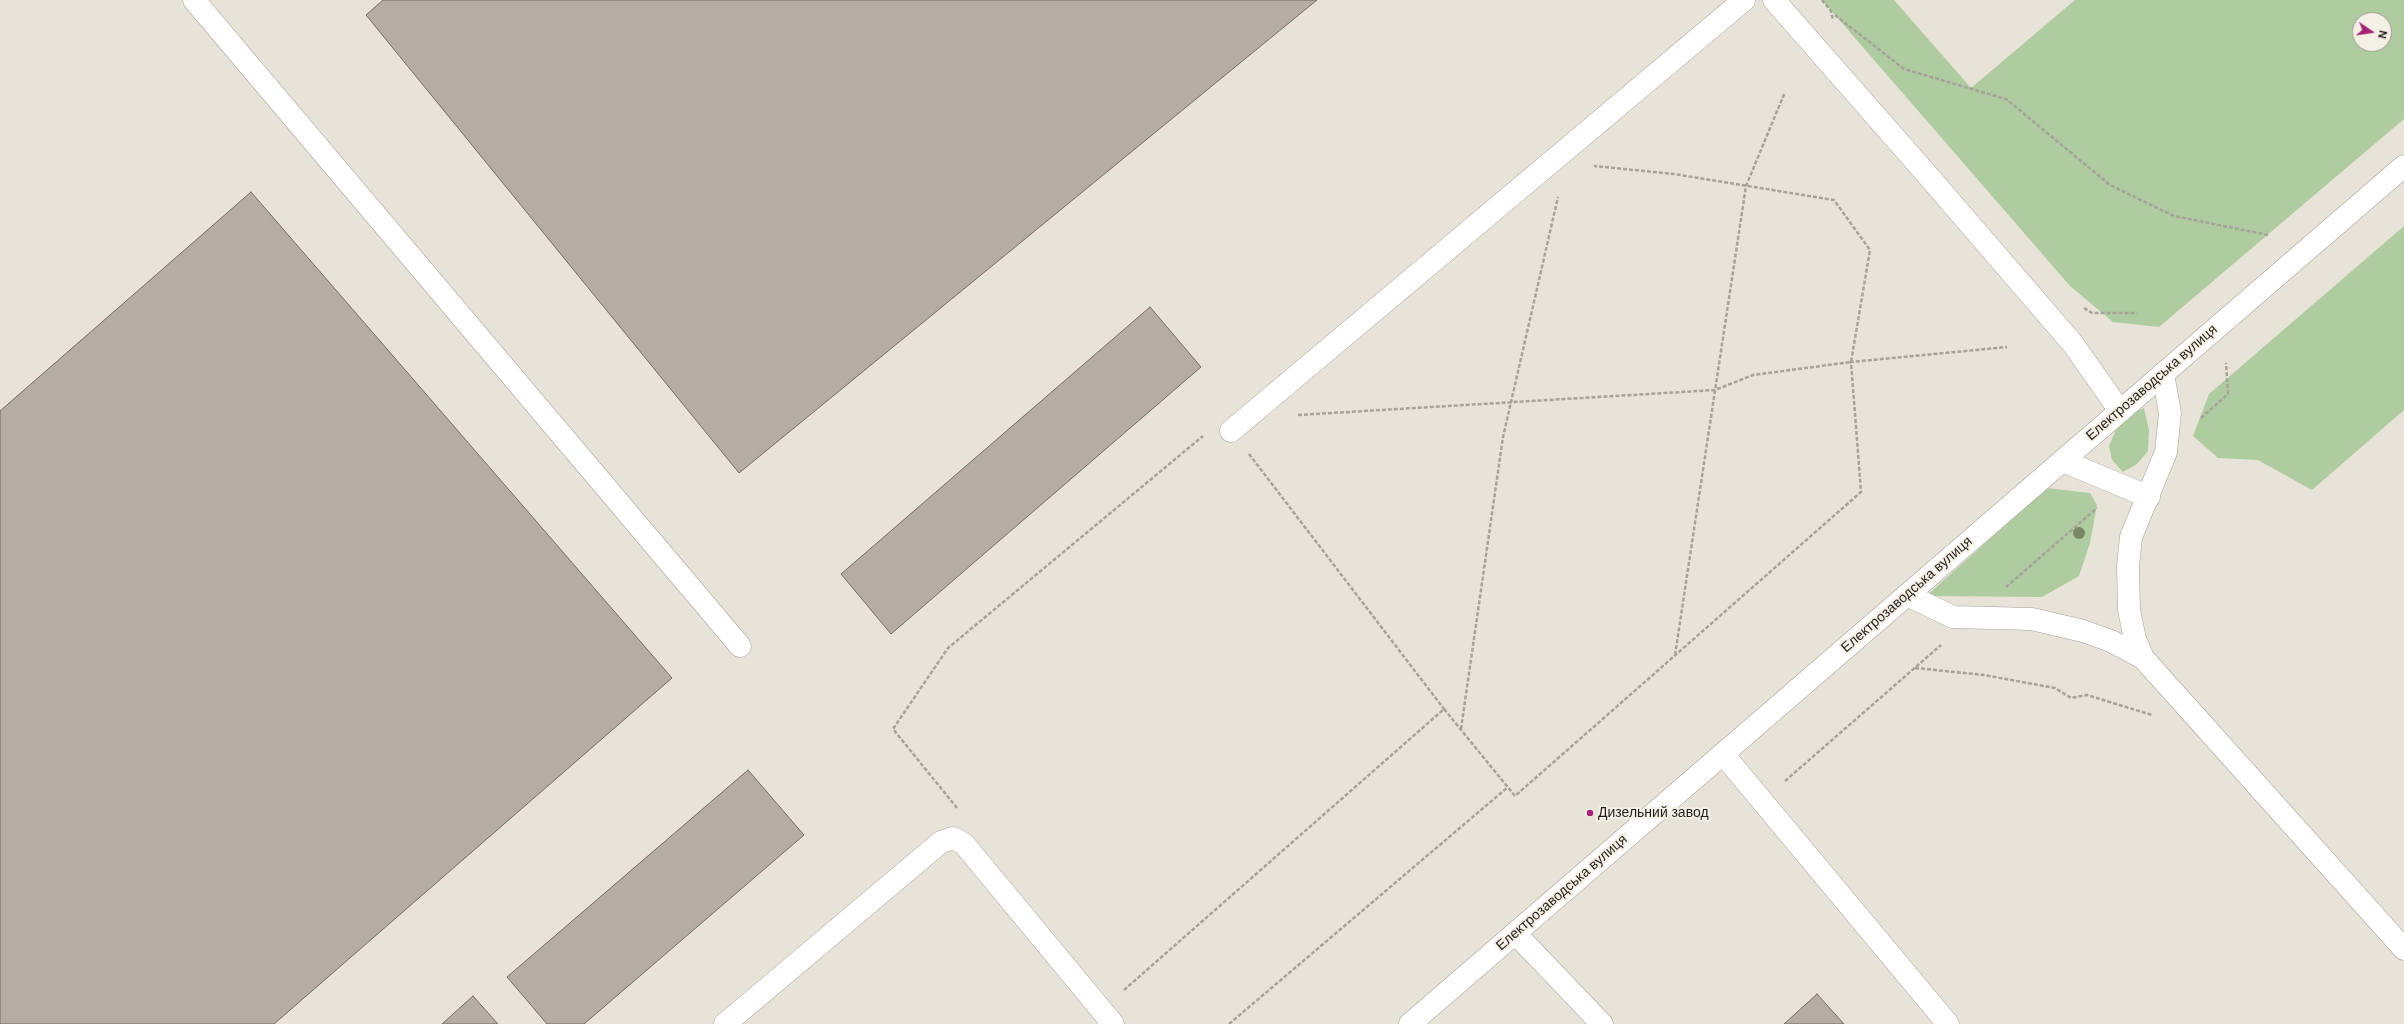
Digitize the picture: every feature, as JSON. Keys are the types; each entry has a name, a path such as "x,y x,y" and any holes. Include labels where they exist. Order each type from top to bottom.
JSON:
{"street":[{"path":"194,0 740,646"},
{"path":"1232,431 1744,0"},
{"path":"1774,0 1930,178 2072,344 2120,411"},
{"name":"Електрозаводська вулиця","path":"1410,1024 2404,166"},
{"path":"2163,374 2170,413 2166,452 2149,497 2131,537 2128,566 2129,610 2135,639 2143,658 2404,949"},
{"path":"2063,461 2149,497"},
{"path":"1907,595 1953,618 2032,619 2083,631 2111,641 2143,658"},
{"path":"1723,754 1948,1024"},
{"path":"725,1024 941,842 953,838 964,844 1107,1017"},
{"path":"1515,933 1602,1024"}],"path":[{"path":"1835,15 1904,69 2006,99 2110,185 2174,216 2268,235"},
{"path":"1675,655 1746,186 1785,92"},
{"path":"958,809 893,730 948,648 1222,419 1444,709 1515,796 1861,492 1851,362 1870,250 1834,200 1674,174 1551,162 1559,194 1503,437 1461,729"},
{"path":"1294,415 1715,390 1753,375 1851,362 2007,347"},
{"path":"1914,668 1984,675 2055,688 2071,698 2087,695 2157,717"},
{"path":"1107,1017 1444,709"},
{"path":"1229,1024 1508,787"}],"green space":[{"path":"1822,0 1894,0 1971,88 2075,0 2404,0 2404,119 2159,327 2113,322 2070,286"},
{"path":"2404,226 2404,410 2312,490 2258,460 2218,458 2193,436 2209,394"},
{"path":"2144,408 2149,430 2148,451 2137,464 2123,472 2112,460 2109,446 2118,425 2131,414"},
{"path":"2047,488 2090,493 2097,505 2090,543 2079,576 2042,597 1926,596"}],"building":[{"path":"383,0 1317,0 739,473 366,15"},
{"path":"251,192 672,678 274,1024 0,1024 0,411"},
{"path":"1150,307 1201,367 891,634 841,574"},
{"path":"748,770 804,835 584,1024 547,1024 507,977"},
{"path":"1817,994 1844,1024 1784,1024"},
{"path":"473,996 498,1024 442,1024"}],"place":[{"name":"Дизельний завод","path":"1590,813"}]}
